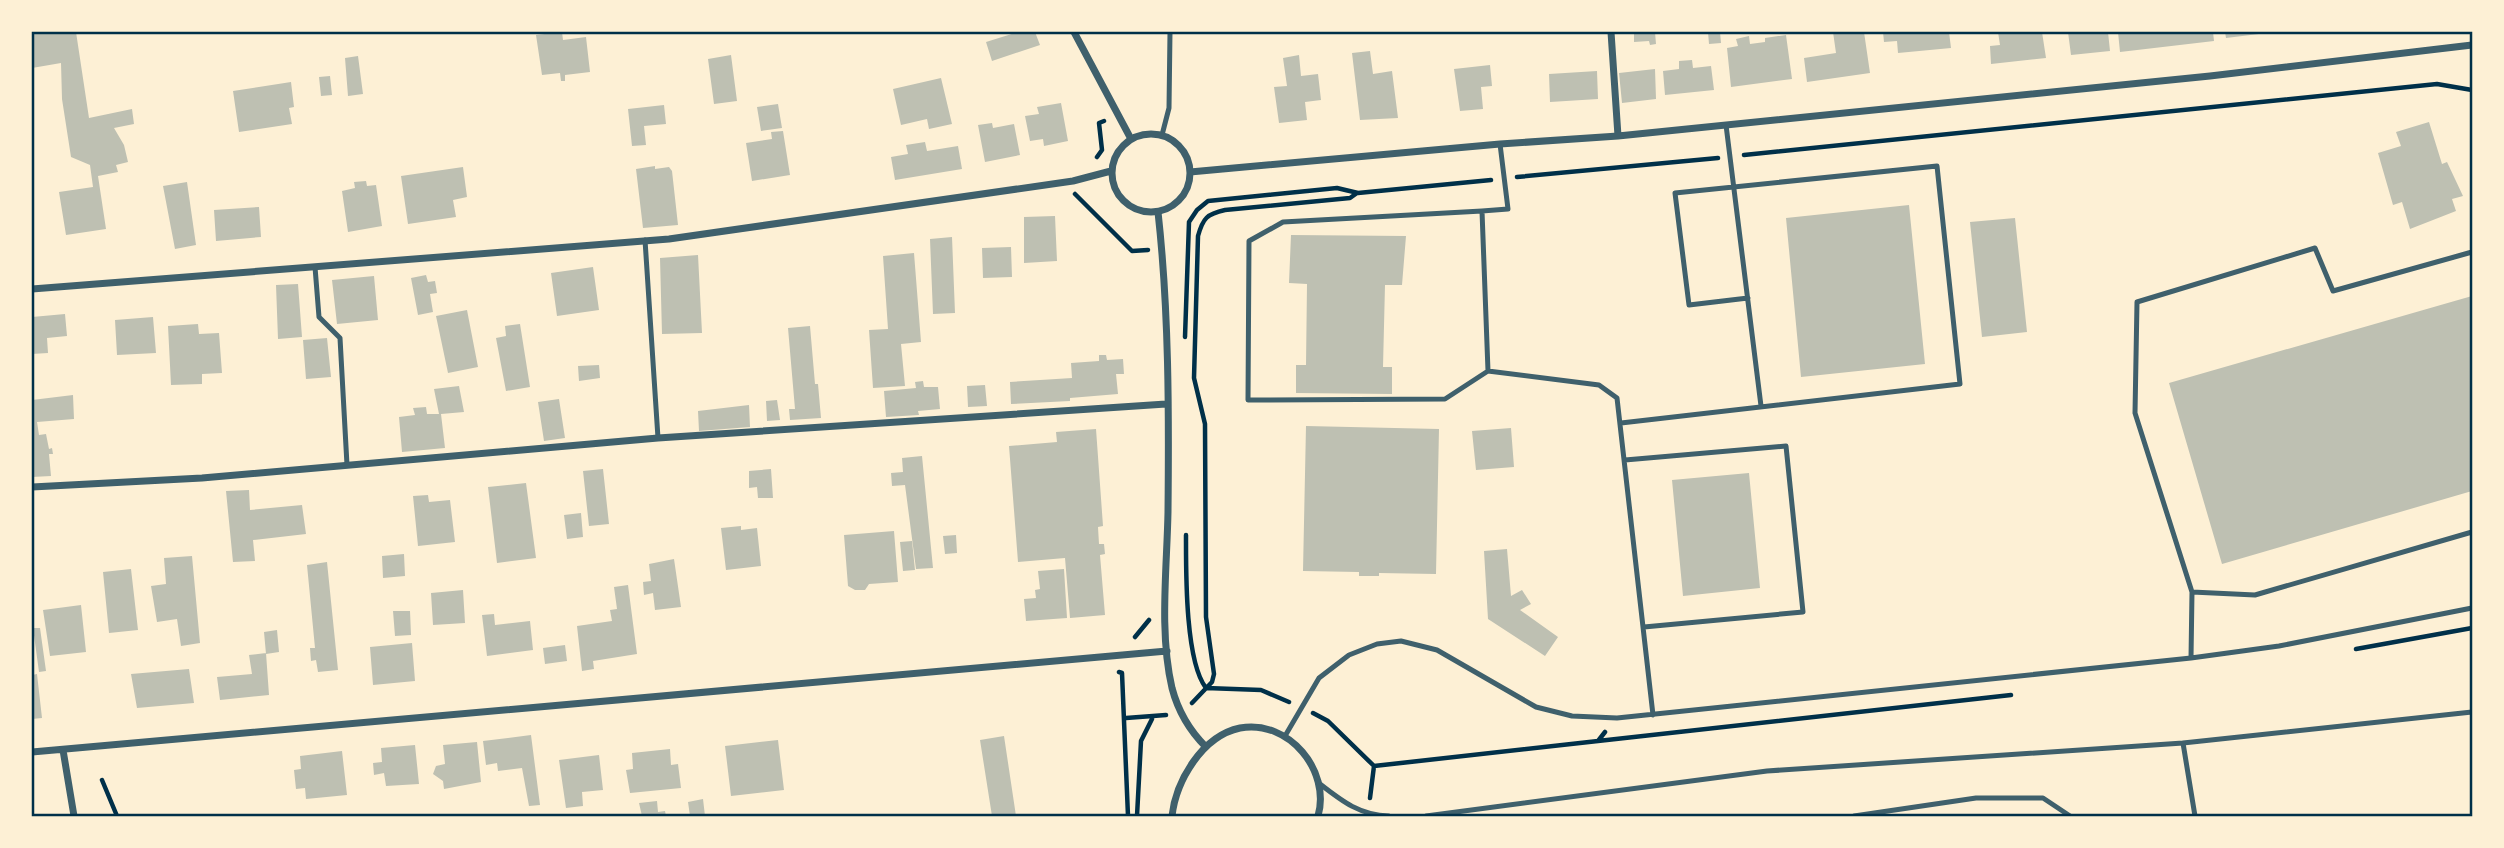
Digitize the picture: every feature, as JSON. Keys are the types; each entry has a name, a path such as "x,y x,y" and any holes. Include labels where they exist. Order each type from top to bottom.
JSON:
{"street":[{"path":"1074,32 1131,139"},
{"path":"1611,32 1618,136"},
{"path":"1190,172 1618,136 2210,76 2473,45"},
{"path":"1141,135 1162,135 1182,149 1190,172 1189,184 1178,203 1158,212 1134,209 1116,193 1111,171 1117,152 1131,139 1141,135"},
{"path":"32,289 645,240 1073,181 1111,171"},
{"path":"1158,212 1162,250 1166,404 1167,651 1172,688 1181,712 1192,733 1206,747"},
{"path":"32,487 202,478 658,438 1166,404"},
{"path":"32,752 1167,651"},
{"path":"1172,817 1174,800 1192,764 1206,747 1225,733 1242,728 1285,736 1309,758 1320,784 1318,817"},
{"path":"63,750 74,817"}],"lane":[{"path":"1162,135 1169,108 1170,32"},
{"path":"1726,125 1761,406"},
{"path":"1500,144 1508,209 1283,222 1249,242 1248,400 1446,399 1488,371 1599,385 1617,398 1653,715"},
{"path":"1621,423 1960,384 1937,166 1675,193 1689,305 1748,298"},
{"path":"1482,211 1488,371"},
{"path":"645,240 658,438"},
{"path":"2191,658 2192,592 2135,413 2137,302 2315,247 2333,291 2473,252"},
{"path":"315,267 319,317 340,338 347,465"},
{"path":"1625,460 1786,446 1803,612 1644,627"},
{"path":"2192,592 2255,596 2473,532"},
{"path":"1285,736 1319,678 1349,655 1377,644 1401,641 1437,650 1536,707 1572,716 1617,718 2191,658 2279,646 2473,608"},
{"path":"1426,817 1468,814 1767,772 2183,743 2473,712"},
{"path":"2183,743 2195,817"},
{"path":"1320,784 1367,816 1389,817"},
{"path":"1854,817 1976,798 2043,798 2070,817"}],"path":[{"path":"1185,341 1189,222 1196,209 1208,201 1337,188 1358,193 2437,84 2473,90"},
{"path":"1093,160 1102,150 1100,123 1117,113"},
{"path":"1073,181 1076,196 1132,251 1187,251"},
{"path":"1230,191 1231,198"},
{"path":"1206,688 1214,674 1206,617 1205,424 1194,378 1198,236 1202,222 1209,214 1225,210 1350,198 1358,193"},
{"path":"1186,523 1189,625 1199,679 1206,688"},
{"path":"1125,639 1135,637 1144,629 1149,611"},
{"path":"1115,672 1122,673 1126,718 1128,817"},
{"path":"1206,688 1261,690 1301,708 1328,721 1374,766"},
{"path":"1126,718 1153,718 1141,741 1137,817"},
{"path":"1374,766 1598,741 1617,718"},
{"path":"1367,816 1374,766"},
{"path":"102,780 117,817"}],"building":[{"path":"32,32 76,32 89,118 132,109 134,124 114,128 124,145 128,162 116,165 118,172 98,176 106,229 66,235 59,192 93,187 90,165 71,157 62,99 61,63 32,68"},
{"path":"562,32 563,40 586,37 590,72 565,75 565,81 561,81 560,73 542,75 536,35"},
{"path":"1018,32 1035,32 1040,45 992,61 986,42"},
{"path":"1634,32 1655,32 1656,44 1650,45 1649,41 1634,42"},
{"path":"1708,32 1720,32 1721,43 1709,44"},
{"path":"1833,32 1864,32 1870,73 1807,82 1804,58 1836,53"},
{"path":"1883,32 1949,32 1951,48 1898,53 1897,41 1884,42"},
{"path":"1998,32 2042,32 2046,58 1991,64 1990,46 2000,45"},
{"path":"2068,32 2108,32 2110,51 2071,55"},
{"path":"2118,32 2213,32 2214,41 2120,52"},
{"path":"2225,32 2266,32 2267,33 2226,38"},
{"path":"1786,35 1792,79 1731,87 1727,48 1738,46 1736,39 1749,36 1750,44 1765,42 1765,38"},
{"path":"1370,51 1373,74 1392,71 1398,118 1360,120 1352,53"},
{"path":"731,55 737,101 714,104 708,59"},
{"path":"1299,55 1301,76 1318,74 1321,100 1305,102 1307,120 1279,123 1274,87 1287,86 1283,58"},
{"path":"358,56 363,94 348,96 345,58"},
{"path":"1692,60 1693,68 1711,66 1714,90 1665,95 1663,71 1679,69 1679,61"},
{"path":"1490,65 1492,86 1481,87 1483,109 1460,111 1454,69"},
{"path":"1655,69 1656,99 1622,103 1619,73"},
{"path":"1597,71 1598,99 1550,102 1549,74"},
{"path":"330,76 332,95 321,96 319,77"},
{"path":"941,78 952,124 929,129 927,119 901,125 893,89"},
{"path":"291,82 294,107 289,108 292,124 239,132 233,91"},
{"path":"1061,103 1068,141 1044,146 1043,139 1030,141 1025,116 1039,114 1037,107"},
{"path":"778,104 782,128 761,131 757,107"},
{"path":"664,105 666,124 644,126 646,145 632,146 628,109"},
{"path":"2429,122 2442,164 2447,162 2463,196 2452,199 2456,211 2410,229 2402,202 2393,205 2378,153 2401,146 2396,132"},
{"path":"992,123 993,128 1014,124 1020,155 985,162 978,125"},
{"path":"783,131 790,175 752,181 746,143 772,139 771,132"},
{"path":"925,142 927,151 958,146 962,169 895,180 891,157 908,154 906,145"},
{"path":"655,166 655,169 669,167 672,171 678,225 643,228 636,169"},
{"path":"463,167 467,197 453,200 456,217 408,224 401,176"},
{"path":"366,181 367,186 376,185 382,226 348,232 342,191 355,188 354,182"},
{"path":"187,182 196,245 175,249 163,186"},
{"path":"1909,205 1925,364 1801,377 1786,218"},
{"path":"259,207 261,237 216,241 214,210"},
{"path":"1055,216 1057,261 1024,263 1024,217"},
{"path":"2015,218 2027,332 1982,337 1970,222"},
{"path":"1291,235 1406,236 1402,285 1385,285 1383,367 1392,367 1392,394 1296,393 1296,365 1306,365 1307,284 1289,283"},
{"path":"952,237 955,313 933,314 930,239"},
{"path":"1011,247 1012,277 983,278 982,248"},
{"path":"914,253 921,342 901,344 905,386 873,388 869,330 888,329 883,256"},
{"path":"698,255 702,333 662,334 660,258"},
{"path":"593,267 599,310 557,316 551,273"},
{"path":"426,275 428,282 435,281 437,293 430,294 433,312 418,315 411,278"},
{"path":"374,276 378,320 337,324 332,280"},
{"path":"298,284 302,337 278,339 276,285"},
{"path":"2472,296 2472,491 2222,564 2169,383"},
{"path":"467,310 478,367 448,373 436,316"},
{"path":"65,314 67,336 47,338 48,353 32,354 32,317"},
{"path":"153,317 156,353 117,355 115,320"},
{"path":"198,324 199,334 219,333 222,373 202,374 202,384 171,385 168,326"},
{"path":"520,324 530,387 506,391 496,338 506,336 505,326"},
{"path":"810,326 821,418 790,420 789,409 795,409 788,328"},
{"path":"327,338 331,377 306,379 303,340"},
{"path":"1099,355 1106,355 1107,360 1123,359 1124,374 1116,374 1118,394 1070,398 1070,401 1011,404 1010,382 1072,378 1071,363 1099,361"},
{"path":"599,365 600,378 579,381 578,366"},
{"path":"923,381 924,387 938,387 940,409 918,411 919,415 886,417 884,391 916,388 915,382"},
{"path":"985,385 987,406 968,407 967,386"},
{"path":"459,386 464,412 441,414 445,448 402,452 399,417 415,415 413,408 426,407 427,414 439,414 434,389"},
{"path":"73,395 74,419 37,422 39,435 46,434 49,449 52,448 53,454 49,454 51,476 32,477 32,400"},
{"path":"559,399 565,438 544,441 538,402"},
{"path":"777,400 780,420 767,421 766,401"},
{"path":"749,405 750,427 699,431 698,411"},
{"path":"1306,426 1439,429 1436,574 1379,573 1379,576 1359,576 1359,572 1303,571"},
{"path":"1511,428 1514,467 1476,470 1472,431"},
{"path":"1096,429 1103,526 1098,527 1099,544 1104,544 1105,554 1100,555 1105,615 1070,618 1065,558 1018,562 1009,446 1057,442 1056,432"},
{"path":"922,456 933,568 916,569 905,485 892,486 891,473 903,472 902,458"},
{"path":"603,469 609,524 589,526 583,471"},
{"path":"771,469 773,498 758,498 757,487 749,488 749,471"},
{"path":"1749,473 1760,588 1683,596 1672,480"},
{"path":"526,483 536,558 497,563 488,487"},
{"path":"249,490 250,510 302,505 306,534 253,540 255,561 233,562 226,491"},
{"path":"428,495 429,502 450,500 455,542 418,546 413,496"},
{"path":"581,513 583,537 567,539 564,515"},
{"path":"741,526 741,530 757,528 761,566 726,570 721,528"},
{"path":"894,531 898,582 869,584 865,590 855,590 848,586 844,535"},
{"path":"956,535 957,553 945,554 943,536"},
{"path":"912,541 915,570 903,571 900,542"},
{"path":"1507,549 1511,596 1522,590 1531,604 1520,610 1558,637 1545,656 1488,619 1484,551"},
{"path":"404,554 405,576 383,578 382,556"},
{"path":"192,556 200,643 181,646 177,619 157,622 151,586 166,584 164,558"},
{"path":"674,559 681,607 655,610 653,593 644,595 643,582 651,581 649,564"},
{"path":"327,562 338,670 318,672 316,660 311,661 310,648 315,648 307,565"},
{"path":"131,569 138,630 109,633 103,572"},
{"path":"1064,569 1067,618 1026,621 1024,599 1036,598 1035,590 1040,589 1038,571"},
{"path":"628,585 637,654 593,661 594,669 582,671 577,626 612,621 610,610 617,609 614,587"},
{"path":"463,590 465,623 433,625 431,593"},
{"path":"81,605 86,652 50,656 43,610"},
{"path":"393,611 410,611 411,635 395,636"},
{"path":"494,614 495,625 530,621 533,650 487,656 482,615"},
{"path":"33,628 40,628 46,671 39,672"},
{"path":"277,630 279,652 266,654 264,632"},
{"path":"412,643 415,681 373,685 370,647"},
{"path":"565,645 567,661 545,664 543,648"},
{"path":"266,653 269,695 220,700 217,677 252,674 249,655"},
{"path":"189,669 194,703 137,708 131,674"},
{"path":"37,674 42,718 32,719 32,675"},
{"path":"531,735 540,805 529,806 522,768 498,771 497,763 486,765 483,741"},
{"path":"1004,736 1016,816 992,816 980,740"},
{"path":"778,740 784,790 731,796 725,746"},
{"path":"477,742 481,782 444,789 443,781 433,774 436,766 445,764 443,745"},
{"path":"415,745 419,784 386,786 384,773 374,775 373,763 382,762 381,748"},
{"path":"670,749 671,765 678,764 681,788 630,793 626,770 633,769 632,753"},
{"path":"342,751 347,795 306,799 305,788 296,789 294,770 301,769 300,756"},
{"path":"599,755 603,790 582,792 583,806 566,808 559,760"},
{"path":"703,799 705,816 690,816 688,802"},
{"path":"657,801 658,812 665,811 666,816 642,816 639,803"}]}
